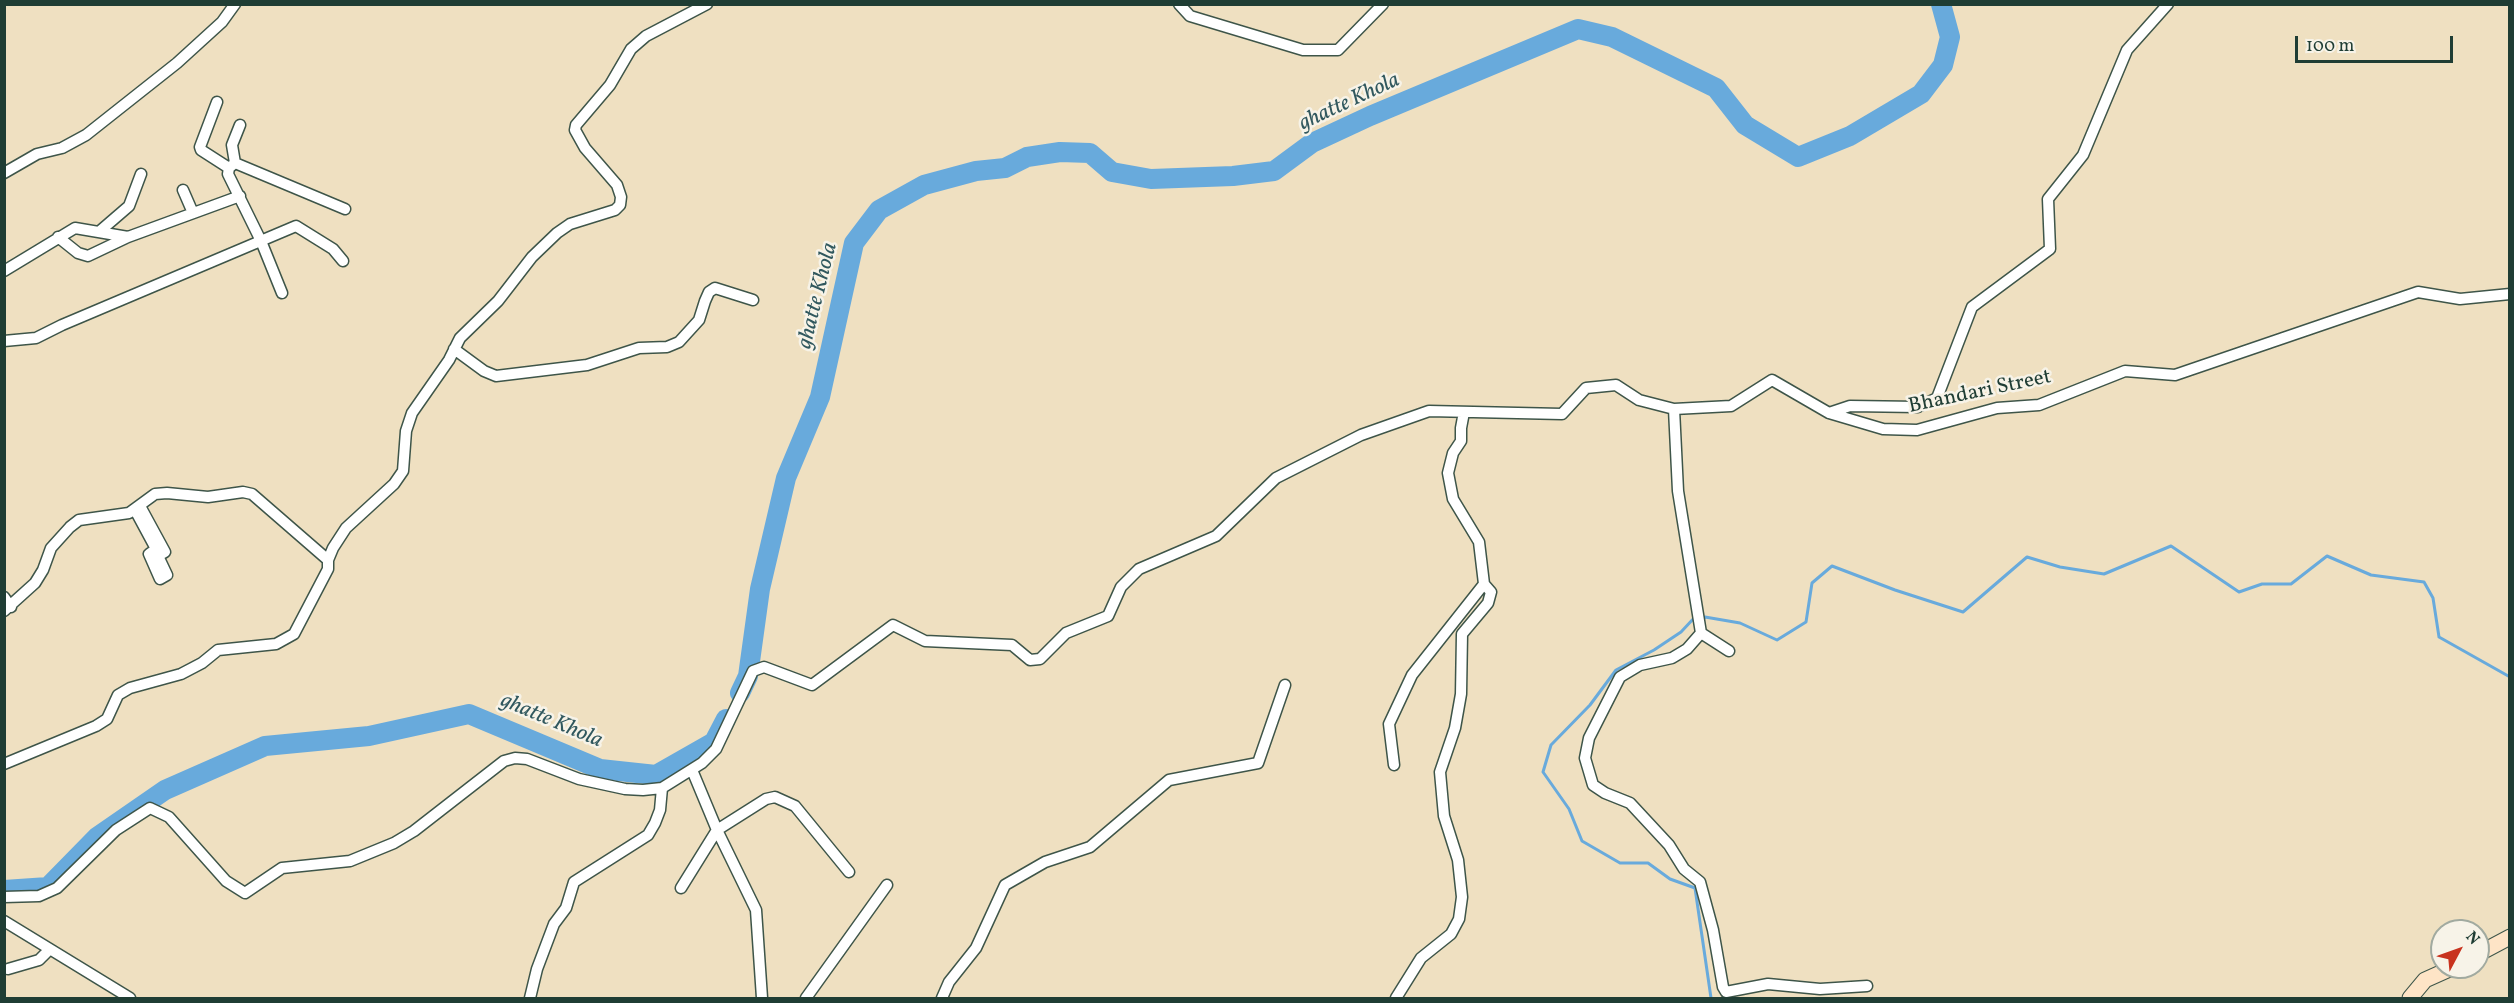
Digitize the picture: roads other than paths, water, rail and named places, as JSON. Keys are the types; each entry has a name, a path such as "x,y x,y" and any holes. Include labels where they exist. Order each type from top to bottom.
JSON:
{"street":[{"path":"4,173 37,154 62,148 86,135 177,63 222,22 235,4"},
{"path":"4,764 96,726 107,719 118,695 130,688 181,674 202,663 218,650 266,646 284,641 294,634 328,569 328,560 333,548 346,528 394,484 403,471 406,431 412,413 449,360 467,329 498,301 509,284 542,246 570,224 615,210 620,205 621,197 617,185 585,148 575,130 576,125 610,85 630,49 646,36 707,4"},
{"path":"1179,4 1190,16 1303,50 1338,50 1383,4"},
{"path":"1829,412 1850,406 1918,407 1937,398 1972,307 2050,249 2048,199 2083,155 2127,50 2168,4"},
{"path":"217,102 200,147 201,150 232,166 345,209"},
{"path":"240,125 232,145 232,166 228,174 261,241 282,293"},
{"path":"100,231 129,206 141,174"},
{"path":"183,190 193,213"},
{"path":"58,237 78,254 88,256 128,237 240,196"},
{"path":"4,341 36,338 296,226 333,249 343,261"},
{"path":"4,271 75,228 128,237"},
{"path":"454,349 484,371 496,376 587,365 639,348 667,346 679,342 699,320 709,292 715,288 753,300"},
{"name":"Bhandari Street","path":"4,897 39,896 57,888 116,830 150,808 170,817 226,881 245,893 282,868 350,861 394,843 414,831 504,761 515,758 527,759 579,779 625,789 662,788 692,770 716,748 753,671 764,667 812,685 893,625 925,641 1012,645 1030,660 1040,659 1066,633 1108,616 1120,587 1139,569 1216,536 1276,478 1361,435 1429,411 1562,414 1586,388 1616,385 1639,400 1674,409 1731,406 1772,380 1829,412 1883,429 1917,430 1997,408 2039,405 2125,371 2175,375 2418,292 2460,299 2510,294"},
{"path":"1674,409 1678,491 1701,633 1729,651"},
{"path":"1396,999 1421,958 1451,934 1459,919 1462,897 1458,860 1444,816 1440,772 1455,728 1461,694 1464,658 1462,634 1488,603 1491,592 1484,584 1479,542 1453,499 1448,473 1454,453 1461,441 1464,412"},
{"path":"4,597 8,609 35,583 59,536 79,520 129,513 155,494 208,497 243,492 252,494 328,560"},
{"path":"137,508 165,552 158,556 167,575 160,579 149,554 156,549 137,508"},
{"path":"1394,765 1389,724 1412,675 1484,584"},
{"path":"1701,633 1687,649 1672,658 1640,665 1620,676 1589,738 1585,758 1593,785 1605,793 1630,803 1669,845 1684,869 1700,882 1726,992 1731,994 1768,984 1820,989 1867,986"},
{"path":"942,999 949,982 976,948 1005,885 1045,862 1090,847 1169,780 1258,763 1285,685"},
{"path":"692,770 717,830 756,910 762,999"},
{"path":"530,999 537,969 554,924 566,908 574,882 648,835 656,823 660,810 662,788"},
{"path":"681,888 717,830 766,799 775,797 795,806 849,872"},
{"path":"806,999 887,885"},
{"path":"4,921 130,999"},
{"path":"2490,948 2510,937"},
{"path":"8,969 39,960 49,950"},
{"path":"2410,999 2425,980 2430,978"}],"waterway":[{"name":"ghatte Khola","path":"740,693 748,676 760,589 786,478 820,397 854,243 879,210 924,185 976,171 1005,168 1027,157 1060,152 1090,153 1112,172 1151,179 1233,176 1274,171 1312,143 1370,116 1578,29 1612,37 1716,88 1745,125 1798,157 1850,136 1921,94 1943,65 1950,37 1941,4"},
{"path":"1703,620 1705,617 1740,623 1777,640 1806,622 1812,583 1832,566 1963,612 2027,557 2060,567 2104,574 2171,546 2239,592 2262,584 2291,584 2327,556 2371,575 2424,582 2433,598 2439,637 2510,677"},
{"path":"1695,617 1681,632 1654,650 1616,670 1590,705 1551,745 1543,772 1569,809 1582,841 1620,863 1648,863 1670,879 1695,888 1711,998"},
{"name":"ghatte Khola","path":"4,890 48,887 97,837 165,790 265,746 369,736 469,714 600,769 656,775 714,742 726,719"}]}
